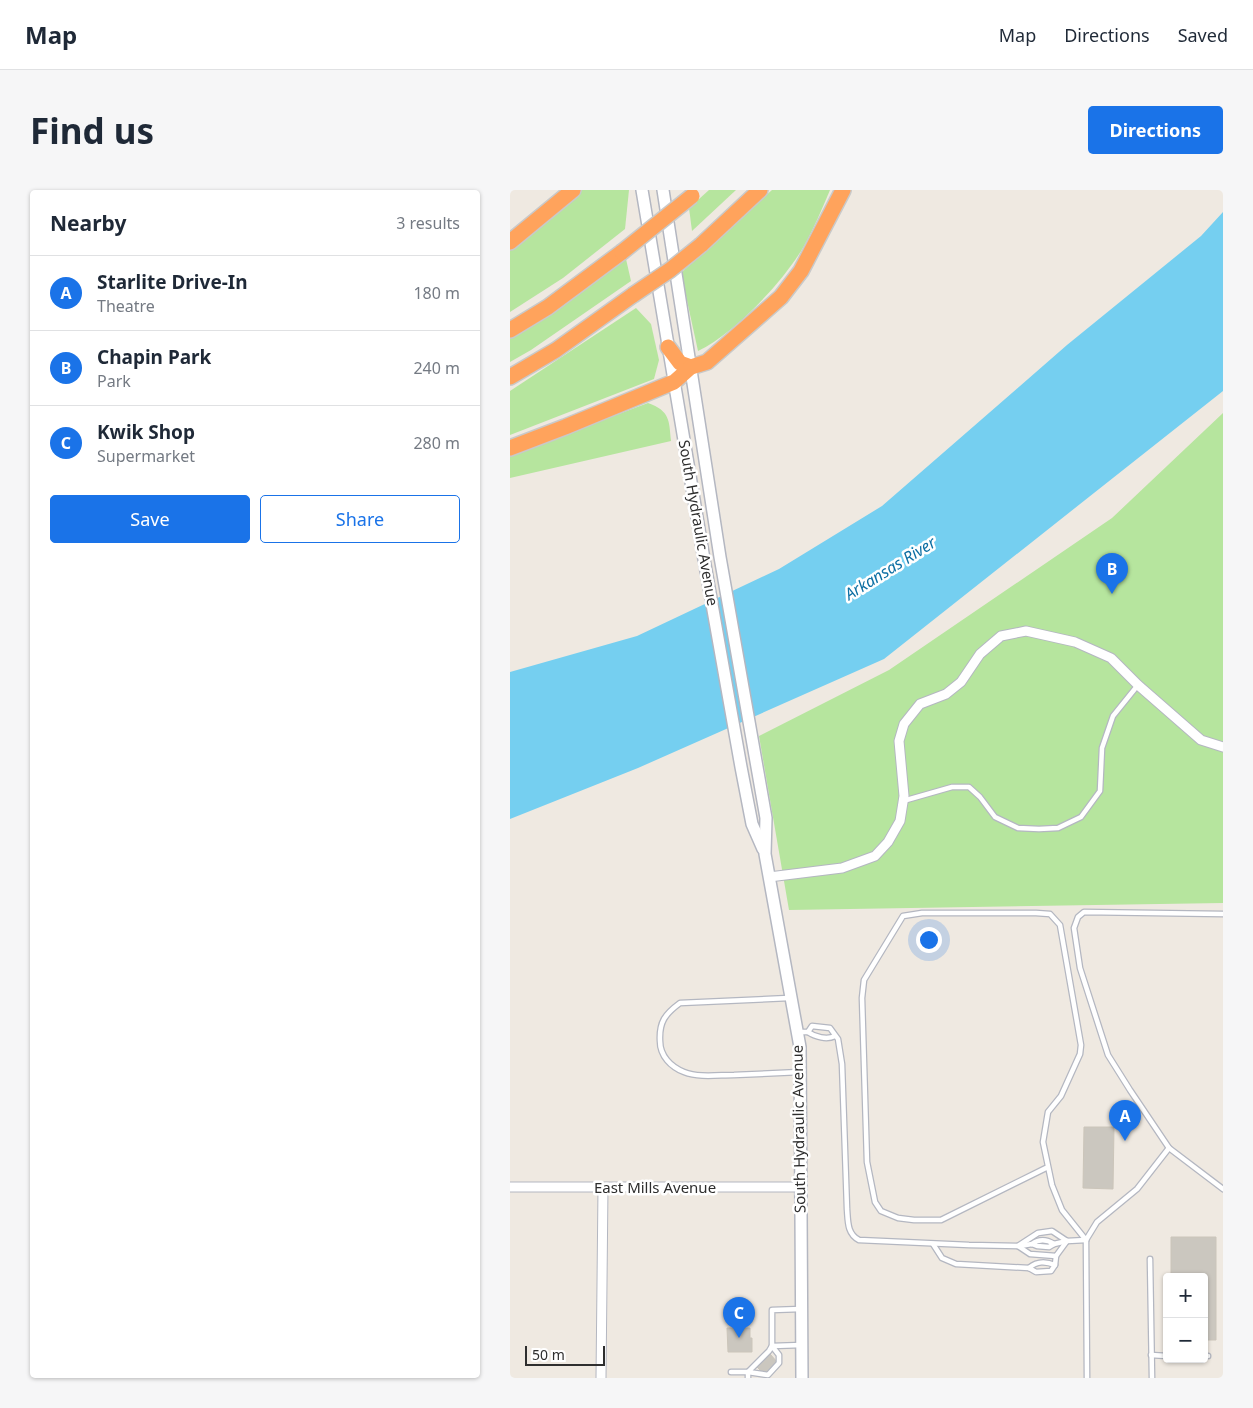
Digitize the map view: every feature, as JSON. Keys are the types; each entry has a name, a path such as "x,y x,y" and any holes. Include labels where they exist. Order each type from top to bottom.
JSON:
{"highway":[{"path":"510,242 573,190"},
{"path":"510,377 556,350 670,270 701,245 760,190"},
{"path":"510,448 674,382 691,367 707,362 781,297 801,271 843,190"},
{"path":"510,330 548,307 622,252 696,193"},
{"path":"668,347 680,363 691,367"}],"street":[{"name":"South Hydraulic Avenue","path":"642,190 705,566 752,824 765,854"},
{"name":"South Hydraulic Avenue","path":"663,190 720,556 757,759 766,818 765,854 791,998 802,1032 800,1047 802,1378"},
{"path":"769,877 842,868 875,856 888,842 900,821 904,796 899,741 904,724 920,704 946,694 961,682 980,654 1000,636 1026,631 1075,642 1111,658 1138,685 1201,740 1223,747"},
{"name":"East Mills Avenue","path":"510,1188 801,1187"},
{"path":"601,1378 603,1188"}],"lane":[{"path":"903,801 952,787 969,787 980,797 995,817 1018,828 1058,828 1081,817 1100,791 1102,748 1113,716 1138,685"},
{"path":"1223,914 1084,912 1078,917 1074,928 1080,968 1108,1055 1169,1148 1223,1189"},
{"path":"1048,1167 941,1220 898,1218 881,1211 875,1202 867,1162 862,998 864,980 903,916 922,913 1036,913 1050,914 1060,925 1081,1046 1080,1054 1061,1096 1048,1112 1043,1142 1052,1185 1062,1210 1086,1240"},
{"path":"791,998 680,1003 668,1012 661,1025 659,1043 663,1057 672,1066 685,1073 705,1076 800,1072"},
{"path":"802,1032 812,1026 821,1026 830,1028 838,1039 842,1064 846,1209 850,1232 853,1237 859,1240 933,1244 1018,1246 1032,1244 1049,1247 1054,1244 1086,1240"},
{"path":"802,1032 813,1036 830,1038 835,1036"},
{"path":"1087,1378 1086,1240 1097,1222 1137,1189 1169,1148"},
{"path":"1018,1246 1038,1233 1045,1232 1052,1232 1067,1242"},
{"path":"933,1244 942,1258 956,1264 1029,1268 1036,1272 1051,1271 1055,1265 1056,1256 1067,1242"},
{"path":"1018,1246 1030,1254 1056,1256"},
{"path":"1150,1258 1152,1378"},
{"path":"1029,1268 1035,1263 1048,1262 1055,1265"},
{"path":"748,1375 769,1352 772,1346 772,1310 802,1309"},
{"path":"772,1346 802,1345"},
{"path":"731,1372 768,1376 778,1363 778,1355 772,1346"},
{"path":"1151,1355 1163,1356"}],"green space":[{"path":"582,190 629,190 625,229 563,278 510,312 510,248"},
{"path":"709,190 736,190 692,231 689,208"},
{"path":"772,190 830,190 804,246 784,275 742,320 712,343 698,351 681,273"},
{"path":"626,259 631,281 531,350 510,362 510,337 568,300"},
{"path":"636,308 651,324 659,360 654,379 510,435 510,391"},
{"path":"648,403 661,409 667,417 671,441 510,478 510,455"},
{"path":"1223,413 1223,903 789,910 759,736 889,670 1112,518"}],"water":[{"name":"Arkansas River","path":"1223,212 1223,391 884,659 638,768 510,819 510,672 637,636 779,569 882,506 1067,345 1201,236"}],"building":[{"path":"1084,1127 1114,1127 1113,1189 1083,1188"},
{"path":"1171,1237 1216,1237 1216,1340 1208,1340 1208,1273 1171,1273"},
{"path":"733,1323 739,1323 739,1328 750,1328 752,1352 728,1352 727,1328 733,1328"},
{"path":"770,1354 778,1363 765,1375 757,1367"}],"place":[{"name":"Chapin Park","path":"1112,594"},
{"name":"Starlite Drive-In","path":"1125,1141"},
{"name":"Kwik Shop","path":"739,1338"}]}
